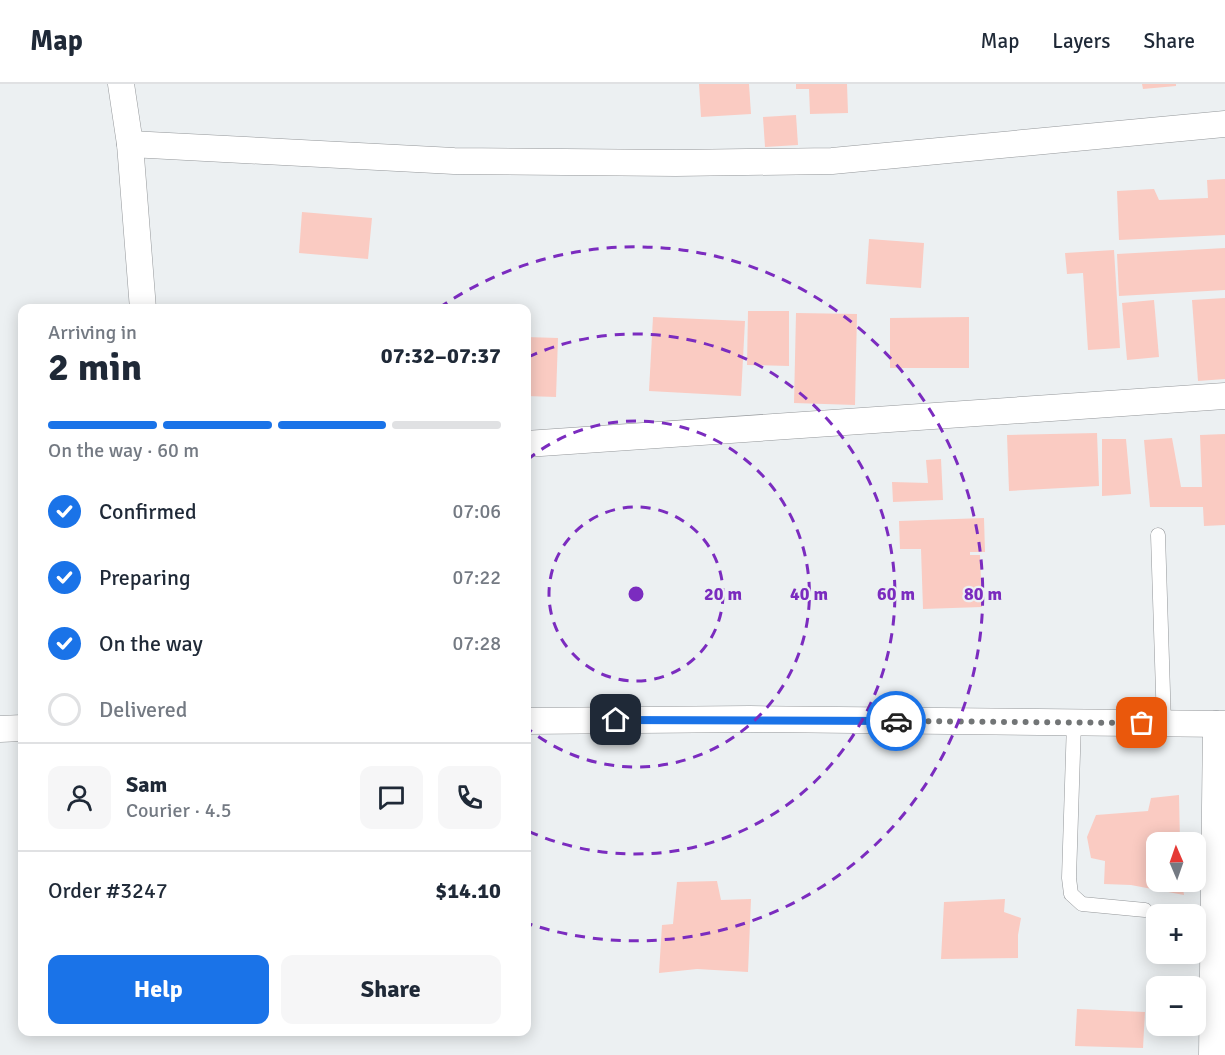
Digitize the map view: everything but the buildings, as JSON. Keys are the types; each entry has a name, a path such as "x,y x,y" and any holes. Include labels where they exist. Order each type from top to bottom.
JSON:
{"street":[{"path":"121,84 130,144 143,304"},
{"path":"130,144 454,161 676,164 832,161 1225,124"},
{"path":"531,444 1225,396"},
{"path":"531,721 750,719 1221,724 1212,1055"},
{"path":"0,729 18,728"}],"lane":[{"path":"1158,535 1164,724"},
{"path":"1074,722 1069,878 1071,894 1082,904 1145,910"}],"way so far":[{"path":"896,721 1142,723"}],"route":[{"path":"616,720 896,721"}]}
